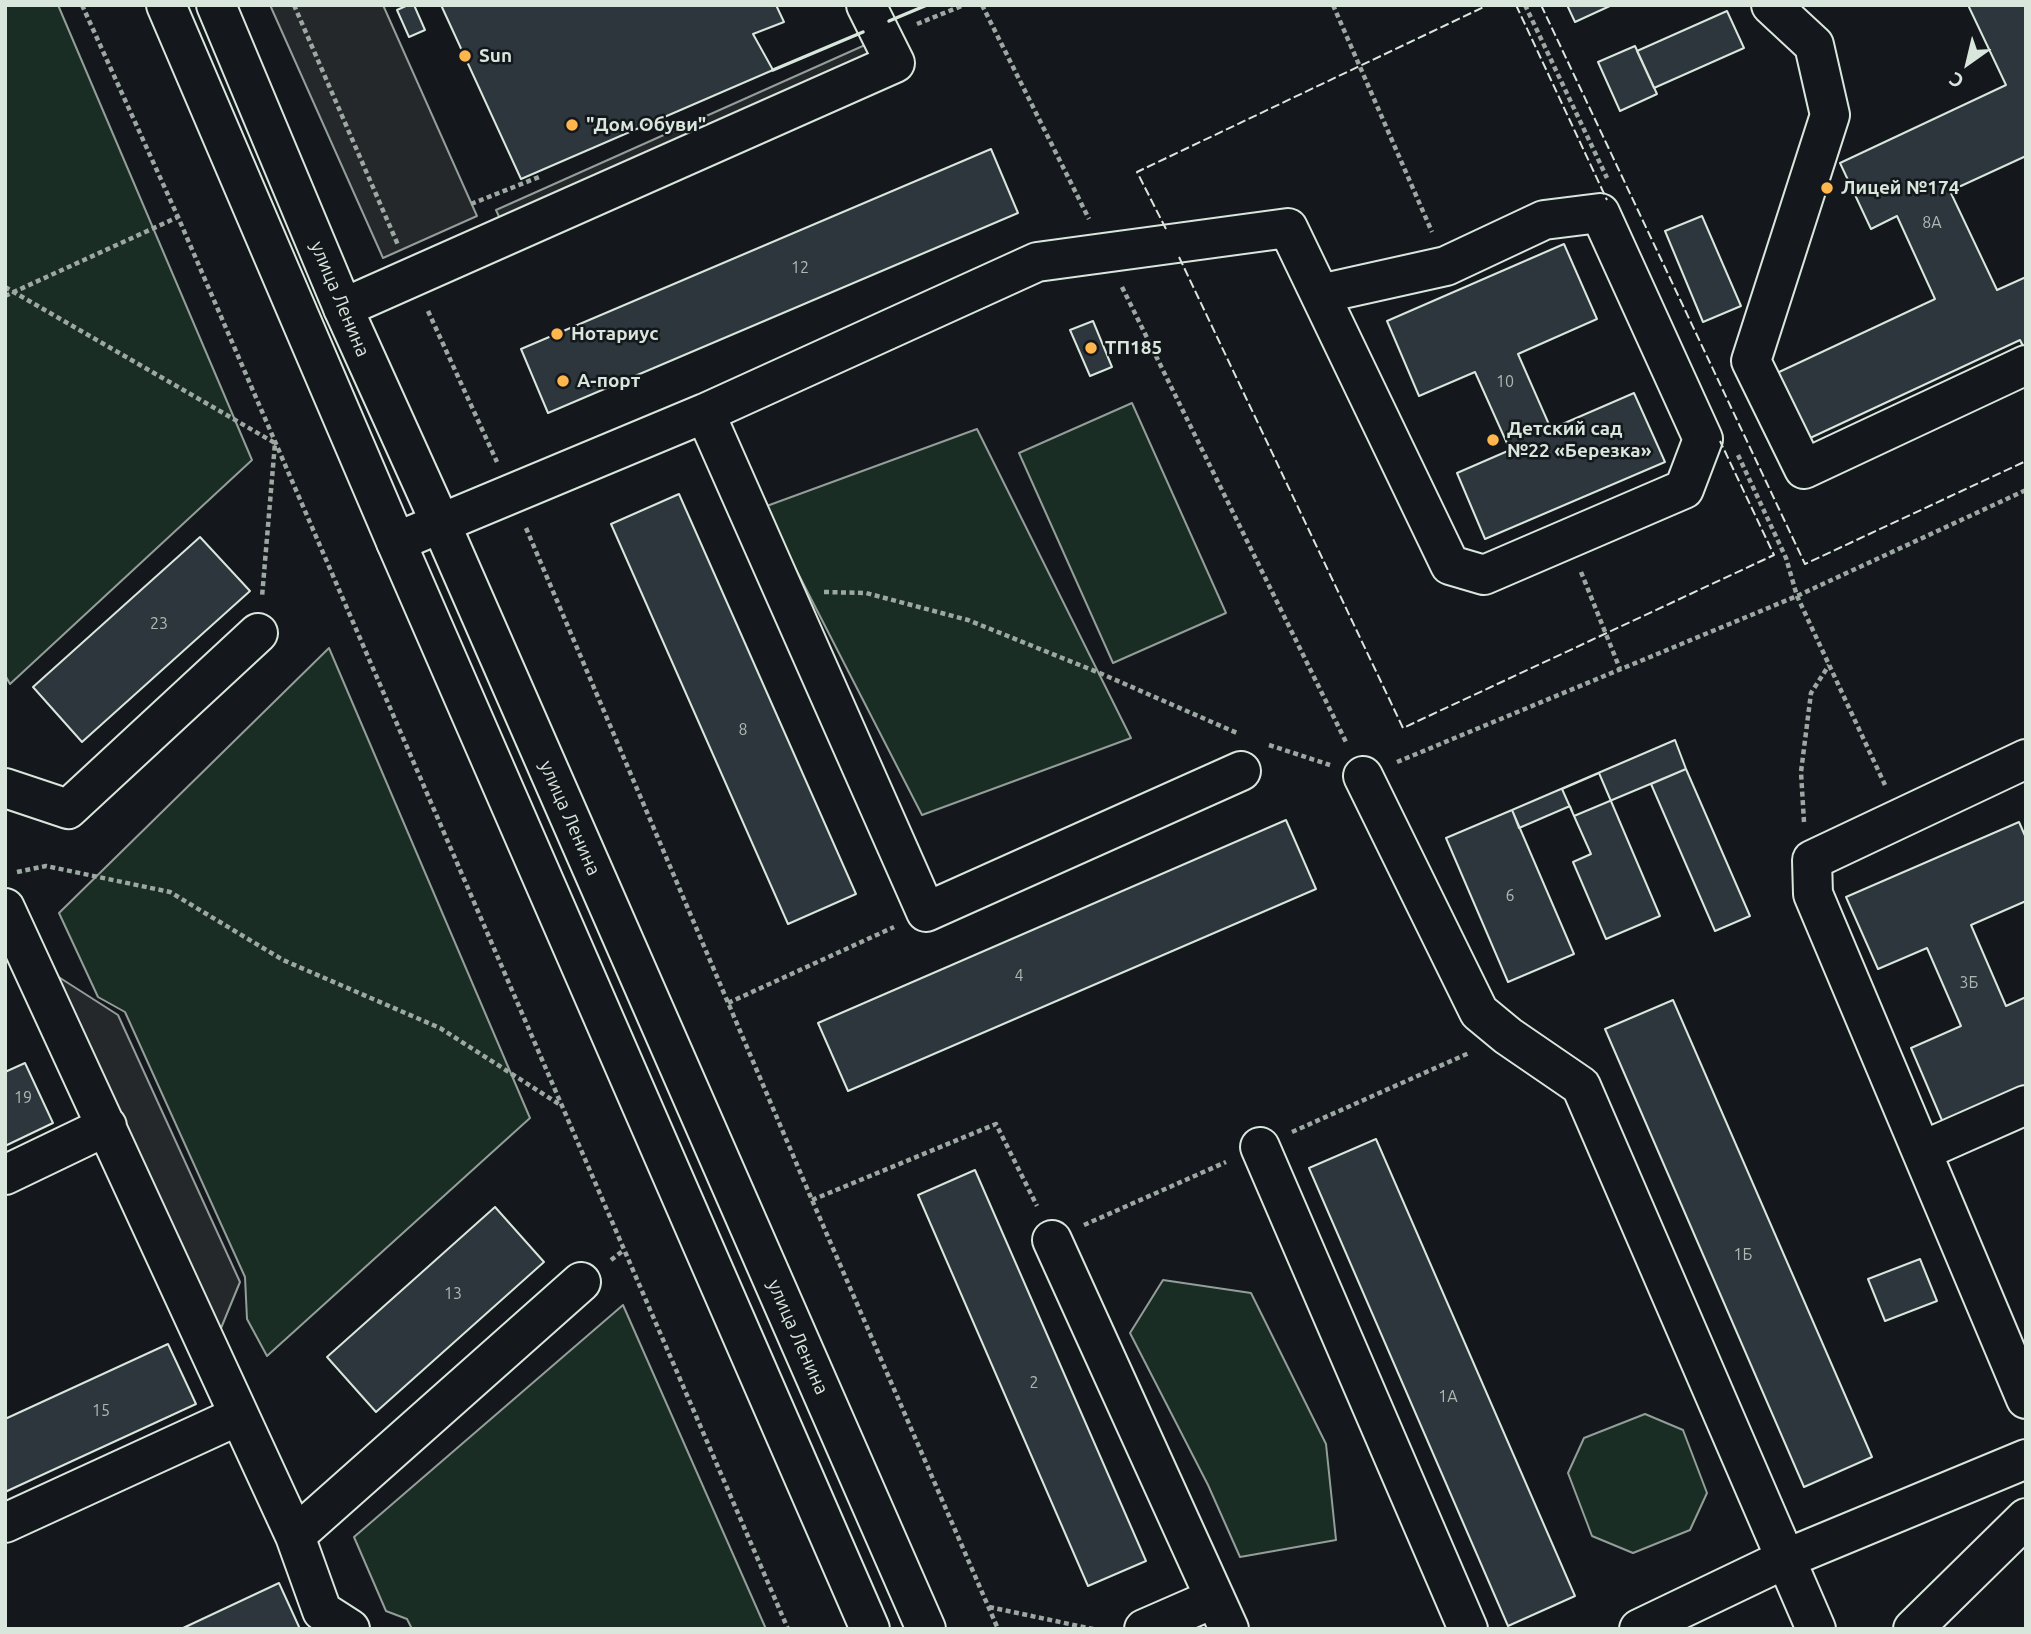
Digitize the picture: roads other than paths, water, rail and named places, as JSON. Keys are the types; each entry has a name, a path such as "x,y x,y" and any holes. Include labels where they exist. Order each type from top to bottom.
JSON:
{"main road":[{"path":"166,5 396,542 870,1629"},
{"name":"улица Ленина","path":"216,5 342,308 440,522 926,1629"},
{"path":"342,308 895,63 866,5"},
{"path":"1771,5 1814,44 1830,115 1751,361 1804,469 2026,365"},
{"path":"396,542 705,413 1037,262 1288,228 1450,565 1484,575 1684,489 1703,439 1600,214 1545,220 1446,265 1320,294"},
{"path":"705,413 926,912 1248,749"},
{"path":"5,788 68,810 258,633"},
{"path":"2026,759 1812,860 1813,894 2026,1399"},
{"path":"1363,776 1479,1012 1581,1086 1816,1629"},
{"path":"5,908 295,1536 322,1611 350,1629"},
{"path":"1922,1151 2026,1105"},
{"path":"5,1175 107,1126"},
{"path":"1260,1147 1468,1629"},
{"path":"1052,1240 1222,1613 1144,1629"},
{"path":"295,1536 581,1282"},
{"path":"5,1523 238,1416"},
{"path":"1639,1629 1785,1559 2026,1459"},
{"path":"1913,1629 2026,1518"}],"place":[{"name":"Sun","path":"465,56"},
{"name":"\"Дом Обуви\"","path":"572,125"},
{"name":"Лицей №174","path":"1827,188"},
{"name":"Нотариус","path":"557,334"},
{"name":"ТП185","path":"1091,348"},
{"name":"А-порт","path":"563,381"},
{"name":"Детский сад №22 «Березка»","path":"1493,440"}]}
